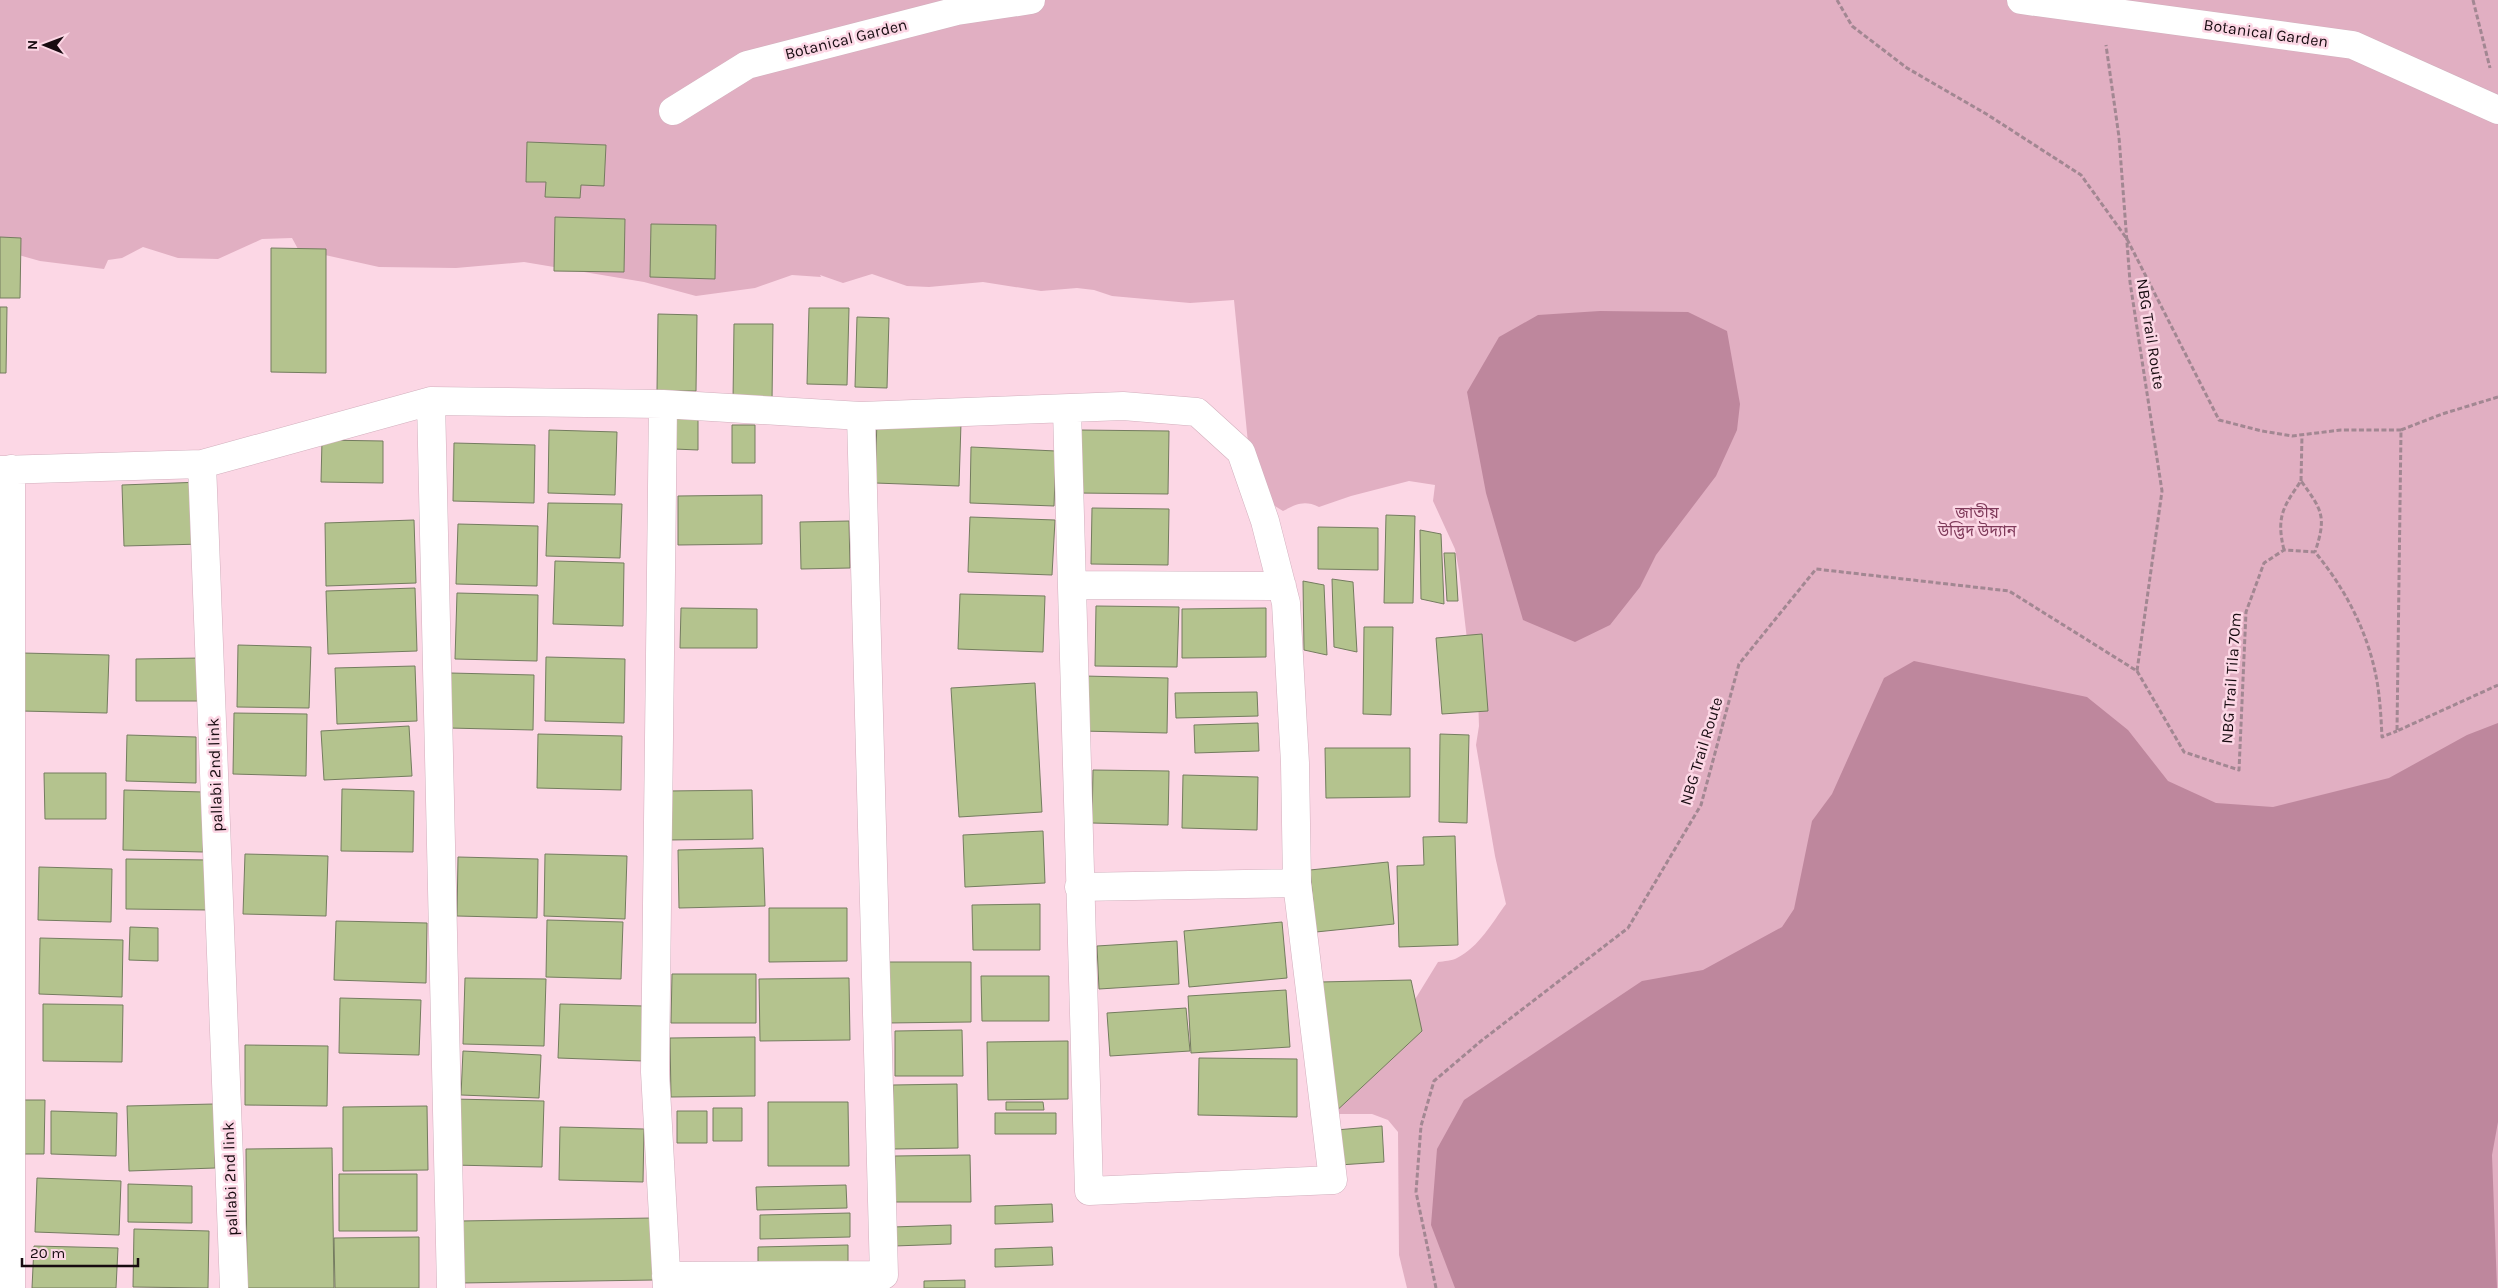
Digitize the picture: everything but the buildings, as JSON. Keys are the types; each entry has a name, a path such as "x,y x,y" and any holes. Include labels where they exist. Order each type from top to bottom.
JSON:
{"street":[{"name":"Botanical Garden","path":"673,112 747,64 957,11 1031,0"},
{"name":"Botanical Garden","path":"2021,0 2353,45 2498,110"},
{"path":"431,401 451,1288"},
{"path":"11,1288 6,470 202,464 431,401 663,404 861,416 1067,410 1123,406 1197,412 1241,452 1265,521 1286,603 1296,763 1297,883 1334,1180 1089,1191 1067,410"},
{"path":"663,404 655,1072 667,1282 884,1275 861,416"},
{"name":"pallabi 2nd link","path":"202,464 234,1288"},
{"path":"1072,585 1282,586"},
{"path":"1079,887 1297,883"}],"path":[{"path":"1837,0 1852,26 1906,68 1988,115 2080,175 2127,239 2219,420 2262,431 2292,436 2341,430 2401,430 2442,414 2498,397"},
{"path":"2473,0 2491,73"},
{"name":"NBG Trail Route","path":"2101,10 2119,137 2130,282 2162,491 2137,671"},
{"path":"2398,731 2401,430"},
{"path":"2302,434 2301,481 2283,507 2280,533 2284,550 2315,552 2333,574 2360,623 2376,675 2382,738 2498,685"},
{"path":"2301,481 2320,507 2321,533 2315,552"},
{"name":"NBG Trail Tila 70m","path":"2239,770 2246,612 2264,563 2284,550"},
{"name":"NBG Trail Route","path":"1436,1288 1416,1192 1421,1126 1434,1081 1481,1041 1628,928 1701,805 1739,664 1816,569 2009,591 2137,671 2184,752 2239,770"}],"green space":[{"name":"জাতীয় উদ্ভিদ উদ্যান","path":"0,0 2498,0 2498,1288 1407,1288 1399,1255 1398,1132 1388,1120 1372,1114 1320,1114 1414,1001 1438,962 1455,959 1472,948 1506,904 1495,856 1476,745 1479,726 1478,695 1468,648 1459,571 1455,549 1433,501 1435,485 1409,481 1351,496 1319,507 1305,503 1292,506 1283,511 1260,497 1248,443 1234,300 1190,303 1112,296 1094,290 1077,288 1041,291 983,282 929,287 907,286 872,274 843,283 820,275 821,277 792,275 755,288 696,296 644,282 524,262 456,268 379,267 298,249 292,238 262,239 218,259 178,258 143,247 122,258 108,260 104,269 40,261 15,254 0,241"}],"shaded area":[{"path":"1600,311 1688,312 1727,331 1740,404 1737,430 1716,476 1656,555 1640,587 1610,625 1575,642 1523,620 1486,493 1467,392 1499,337 1538,315"},
{"path":"1914,661 2087,697 2128,730 2168,781 2216,803 2273,807 2389,778 2467,735 2498,723 2498,1122 2492,1155 2497,1288 1455,1288 1431,1225 1437,1149 1464,1100 1642,981 1703,970 1782,927 1794,909 1812,821 1832,794 1884,678"}]}
